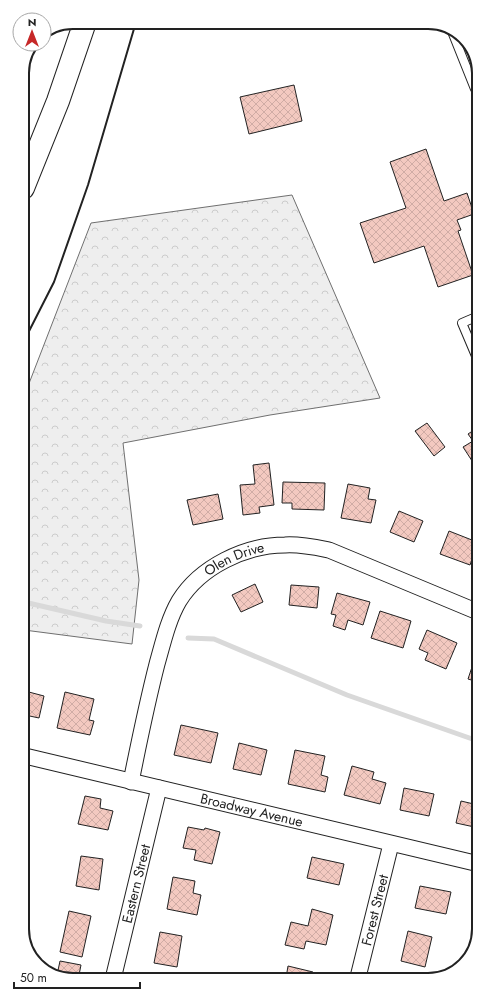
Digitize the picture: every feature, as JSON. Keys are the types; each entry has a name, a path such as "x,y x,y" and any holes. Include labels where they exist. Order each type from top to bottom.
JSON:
{"highway":[{"path":"29,173 58,102 83,29"}],"street":[{"name":"Olen Drive","path":"131,782 153,681 172,616 188,589 213,567 230,558 265,546 306,545 330,550 472,609"},
{"name":"Broadway Avenue","path":"29,757 472,862"},
{"name":"Eastern Street","path":"115,973 159,788"},
{"name":"Forest Street","path":"359,973 391,844"}],"lane":[{"path":"454,38 472,82"},
{"path":"472,319 462,323 472,347"}],"green space":[{"path":"292,195 380,398 270,415 123,443 139,580 132,644 29,631 29,383 91,223"}],"building":[{"path":"294,85 302,121 249,134 240,97"},
{"path":"426,149 444,201 467,193 472,208 472,215 457,220 461,230 458,231 472,275 438,287 424,246 374,263 360,223 406,208 390,162"},
{"path":"427,423 445,447 434,456 415,431"},
{"path":"472,431 472,440 468,434"},
{"path":"472,442 472,461 463,447"},
{"path":"269,463 274,505 259,507 260,513 243,515 240,485 255,484 253,465"},
{"path":"283,482 325,483 324,510 292,509 292,503 282,503"},
{"path":"348,484 370,488 368,499 376,500 371,523 341,518"},
{"path":"218,494 223,519 193,525 187,500"},
{"path":"399,511 423,521 414,542 390,532"},
{"path":"449,531 472,540 472,559 470,565 440,554"},
{"path":"255,584 263,602 241,612 232,595"},
{"path":"291,585 319,587 317,608 289,605"},
{"path":"337,593 370,602 363,625 348,620 345,630 333,626 336,615 331,614"},
{"path":"380,611 411,621 403,648 371,638"},
{"path":"427,630 457,643 446,669 425,660 428,653 419,649"},
{"path":"472,667 472,680 468,679"},
{"path":"29,692 44,696 39,718 29,716"},
{"path":"65,692 94,699 89,720 94,721 90,735 57,728"},
{"path":"181,725 218,733 211,763 174,755"},
{"path":"239,743 267,750 261,775 233,769"},
{"path":"295,750 325,756 321,775 328,777 325,792 288,784"},
{"path":"352,766 374,772 372,779 386,783 380,804 344,795"},
{"path":"404,788 434,794 429,816 400,810"},
{"path":"85,796 101,799 100,808 113,811 108,830 78,824"},
{"path":"461,801 472,804 472,826 456,823"},
{"path":"188,827 204,830 205,828 220,832 212,864 194,860 196,850 183,848"},
{"path":"81,856 103,859 99,890 76,886"},
{"path":"312,857 344,864 339,885 307,878"},
{"path":"173,877 195,881 193,893 201,895 197,915 167,909"},
{"path":"420,886 451,892 446,914 415,908"},
{"path":"312,909 333,915 326,945 306,941 304,949 285,945 291,922 308,926"},
{"path":"69,911 91,916 82,957 60,952"},
{"path":"408,931 432,937 425,967 401,961"},
{"path":"160,932 182,936 177,967 154,963"},
{"path":"60,961 81,965 79,973 58,970"},
{"path":"288,966 313,972 313,973 287,973"}],"waterway":[{"path":"29,603 106,621 140,626"},
{"path":"188,638 214,639 347,695 472,739"}],"wall":[{"path":"29,331 54,282 88,185 134,29"}]}
